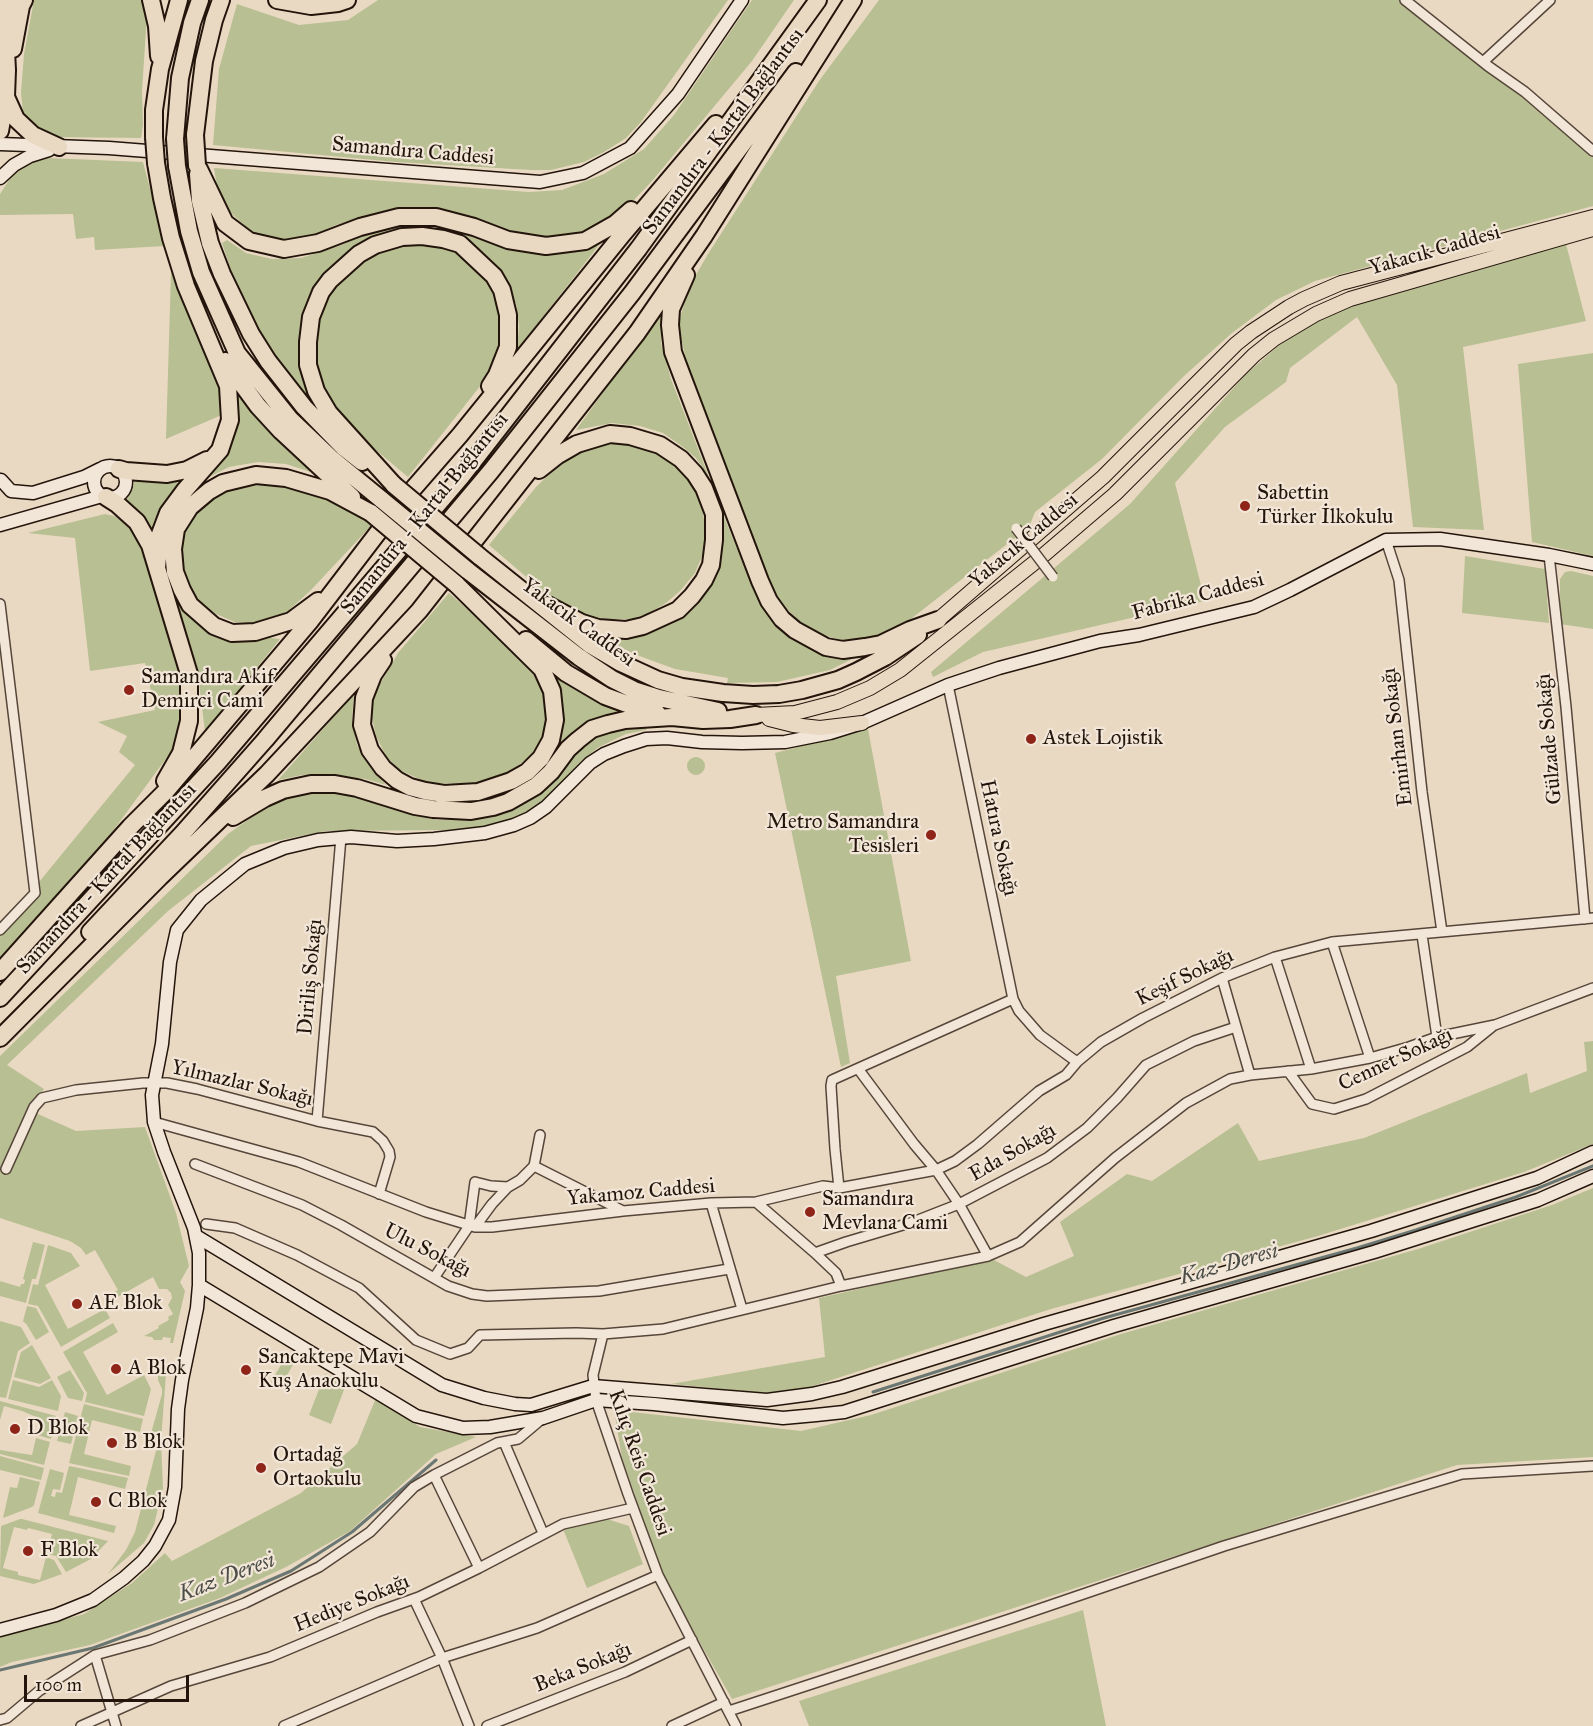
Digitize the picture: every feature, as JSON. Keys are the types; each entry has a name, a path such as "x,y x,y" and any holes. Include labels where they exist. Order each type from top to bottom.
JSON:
{"highway":[{"path":"8,0 4,13 8,70"},
{"path":"0,131 8,70 24,0"},
{"path":"152,0 160,69"},
{"path":"157,568 160,534 168,513 220,450 230,420 228,386 186,286 171,238 156,163 154,110 160,69 180,0"},
{"name":"Yakacık Caddesi","path":"200,0 192,23 180,78 175,139 177,166 189,231 201,272 237,353 290,419 332,459 467,570 536,621 579,657 612,680 634,690 710,710 756,715"},
{"path":"221,0 204,61 195,135 200,201 210,243 222,274 262,352 304,407 343,447 394,485"},
{"path":"276,0 311,6 347,0"},
{"path":"0,972 130,827 166,791 304,629 399,505 818,0"},
{"name":"Samandıra - Kartal Bağlantısı","path":"0,998 218,762 392,561 461,477 639,248 818,0"},
{"path":"456,584 542,669 552,691 555,720 551,740 541,758 527,772 511,781 478,792 444,794 418,789 397,780 383,768 370,750 362,725 364,698 373,675 419,611 637,333 704,237 852,0"},
{"name":"Samandıra - Kartal Bağlantısı","path":"0,1026 166,851 235,774 484,480 632,293 728,162 852,0"},
{"path":"6,97 16,119 33,135 59,147"},
{"path":"197,165 225,224 249,241 284,249 318,243 360,227 399,217 436,217 474,227 508,240 546,246 585,241 615,224 687,159"},
{"path":"394,485 329,413 316,391 308,365 310,317 321,292 359,254 375,245 402,237 422,236 460,244 494,276 502,290 508,315 508,347 497,375 459,435"},
{"path":"704,237 671,309 673,351 756,570 770,601 782,620 795,630 826,647 843,650 881,644 938,620"},
{"path":"186,286 228,366 258,406 281,431 371,513 566,673 605,696 634,707 672,717"},
{"path":"507,498 558,455 577,444 610,434 630,436 660,445 681,459 704,488 714,514 711,564 704,580 678,610 661,619 626,630 598,628 582,623 529,595"},
{"path":"119,469 166,474 187,470 220,450"},
{"path":"357,558 323,596 291,621 255,632 232,633 214,626 190,605 175,572 173,549 176,529 190,507 223,483 256,475 286,478 330,492 371,513"},
{"name":"Yakacık Caddesi","path":"394,485 580,637 621,663 658,680 682,687 743,694 778,694 802,690 838,680 885,657 938,620"},
{"path":"104,496 137,522 150,545 189,674 189,721 181,753 162,785 130,827"},
{"path":"0,1038 160,877 267,774 419,611"},
{"path":"160,877 240,811 283,790 311,784 335,784 357,788 414,806 471,811 508,802 536,786 551,772 568,749 592,729 625,720 672,717 703,720 730,719 756,715"}],"main road":[{"name":"Samandıra Caddesi","path":"0,144 154,152 540,182 583,173 630,148 678,94 742,0"},
{"path":"0,178 14,165 30,156 59,147"},
{"name":"Yakacık Caddesi","path":"938,620 1103,477 1236,344 1289,307 1341,283 1593,217"},
{"name":"Yakacık Caddesi","path":"756,715 795,713 837,702 870,688 900,670 1039,559 1115,494 1254,355 1274,339 1316,314 1350,299 1593,229"},
{"path":"0,466 1,484 11,491 33,493 84,477 109,466 119,469 125,477 125,488 118,496 104,496 0,525"},
{"path":"100,470 94,478 94,483 95,488 104,496"},
{"name":"Fabrika Caddesi","path":"0,1630 56,1615 93,1600 143,1561 165,1531 169,1520 175,1487 178,1409 199,1285 199,1253 194,1228 154,1122 152,1102 154,1082 162,1044 177,930 201,900 245,864 284,848 318,840 341,837 397,841 434,839 485,833 514,825 546,807 590,763 604,754 646,739 667,738 742,743 785,742 830,733 862,723 948,685 999,668 1100,641 1139,635 1254,607 1386,540 1440,539 1593,564"},
{"path":"756,715 793,725 820,728 862,723"},
{"path":"196,1236 442,1385 484,1398 531,1405 593,1386 767,1400 812,1394 943,1357 1044,1324 1455,1206 1538,1178 1593,1152"},
{"path":"199,1285 416,1416 463,1428 490,1427 543,1418 596,1400 783,1418 844,1412 1114,1326 1385,1249 1538,1200 1593,1176"}],"street":[{"path":"1405,0 1525,92 1593,151"},
{"path":"1483,62 1550,0"},
{"path":"1016,528 1053,577"},
{"name":"Emirhan Sokağı","path":"1386,540 1399,580 1422,792 1442,932"},
{"name":"Gülzade Sokağı","path":"1549,555 1589,918"},
{"path":"0,604 35,893 0,930"},
{"name":"Hatıra Sokağı","path":"948,685 1013,999"},
{"name":"Diriliş Sokağı","path":"317,1121 341,837"},
{"name":"Keşif Sokağı","path":"839,1188 936,1170 955,1161 1039,1091 1066,1076 1077,1062 1101,1042 1222,978 1275,957 1332,942 1589,918"},
{"path":"1422,935 1437,1037"},
{"path":"1332,942 1370,1058"},
{"path":"1275,957 1311,1069"},
{"path":"1222,978 1250,1075"},
{"path":"206,1224 235,1228 297,1255 349,1282 359,1288 416,1340 450,1354 468,1348 480,1335 576,1333 603,1335 663,1329 841,1286 988,1256 1020,1242 1115,1158 1186,1103 1230,1079 1311,1069 1370,1058 1437,1037 1494,1025 1593,988"},
{"path":"839,1188 832,1080 859,1070 1013,999 1019,1011 1040,1035 1077,1062"},
{"name":"Cennet Sokağı","path":"1288,1071 1312,1104 1334,1108 1366,1099 1387,1089 1467,1047 1494,1025"},
{"name":"Eda Sokağı","path":"815,1253 913,1222 958,1204 1037,1164 1087,1128 1146,1065 1194,1041 1236,1028"},
{"path":"859,1070 936,1170 988,1256"},
{"name":"Yılmazlar Sokağı","path":"6,1169 34,1107 42,1098 76,1090 154,1082 186,1086 317,1121 373,1132 383,1141 390,1157 379,1194"},
{"name":"Yakamoz Caddesi","path":"154,1122 299,1162 379,1194 472,1226 492,1227 711,1203 756,1202 823,1186 839,1188"},
{"path":"434,1278 472,1226 508,1187 520,1180 534,1166 540,1135"},
{"name":"Ulu Sokağı","path":"195,1164 302,1205 448,1286 472,1294 487,1296 590,1292 729,1269"},
{"path":"534,1166 623,1211"},
{"path":"472,1226 475,1182 508,1187"},
{"path":"756,1202 836,1273 841,1286"},
{"path":"711,1203 742,1309"},
{"name":"Kılıç Reis Caddesi","path":"603,1335 593,1375 596,1400 658,1575 736,1726"},
{"path":"0,1720 7,1718 39,1691 95,1655 150,1640 182,1628 245,1603 319,1567 370,1532 414,1487 497,1443 518,1439 543,1418"},
{"path":"504,1442 543,1533"},
{"path":"672,1726 727,1706 1013,1618 1224,1546 1462,1474 1593,1466"},
{"path":"434,1475 478,1568"},
{"name":"Hediye Sokağı","path":"81,1726 171,1686 270,1657 414,1599 563,1524 633,1508"},
{"path":"284,1726 442,1658 537,1628 658,1575"},
{"path":"414,1599 442,1658 469,1726"},
{"name":"Beka Sokağı","path":"487,1726 625,1672 692,1640"},
{"path":"95,1655 116,1726"}],"green space":[{"path":"34,0 144,0 147,15 141,138 52,137 37,128 23,112 21,93 24,54"},
{"path":"378,0 728,0 641,122 626,138 584,162 551,170 531,170 396,162 213,145 219,69 237,4 299,25 348,20"},
{"path":"752,0 794,0 752,61 652,181 617,218 588,231 556,238 521,234 431,207 377,213 336,225 310,237 281,240 253,233 231,213 218,192 214,168 529,192 562,190 604,174 644,149 674,115"},
{"path":"879,0 1400,0 1451,36 1593,157 1593,206 1315,281 1276,300 1232,333 1184,376 1102,459 1035,512 1029,527 894,632 848,642 809,631 778,600 692,386 678,324 690,285 708,254 819,81"},
{"path":"48,158 143,162 165,246 95,250 94,237 76,239 73,214 0,215 0,194 11,177 27,164"},
{"path":"404,223 433,224 540,254 569,252 603,240 517,350 519,326 516,303 513,303 466,241 376,238 303,318 300,339 301,365 309,393 306,395 262,338 232,274 222,243 227,240 246,253 272,259 301,258 342,245 365,234"},
{"path":"415,243 437,245 459,254 476,268 493,287 501,312 502,340 485,380 408,477 352,430 327,396 318,375 314,354 316,323 328,294 348,270 372,253 393,246"},
{"path":"1566,244 1586,321 1463,347 1484,530 1413,527 1397,385 1357,317 1290,368 1286,382 1225,427 1175,483 1205,601 983,652 933,677 931,672 1130,504 1246,374 1291,335 1337,311"},
{"path":"171,272 211,365 224,414 166,439"},
{"path":"663,310 661,343 671,379 709,477 696,458 663,433 640,426 612,423 576,430"},
{"path":"1593,353 1593,556 1532,542 1518,364"},
{"path":"236,388 317,474 286,464 258,462 229,467 196,484 224,454"},
{"path":"605,444 631,444 649,448 664,456 677,466 702,499 704,552 695,573 666,603 647,614 630,619 587,616 545,593 489,545 536,487 562,462 584,450"},
{"path":"136,474 186,475 159,511 150,531 140,513 126,499 133,488"},
{"path":"272,484 314,493 350,509 371,526 288,611 275,618 256,623 235,622 216,614 201,604 191,592 184,574 182,555 184,534 205,504 223,492 246,486"},
{"path":"721,509 747,574 768,616 834,655 858,656 830,670 777,682 727,683 728,678 675,669 634,654 591,632 645,630 715,575 721,556 718,554 722,530"},
{"path":"105,514 123,518 132,527 174,636 185,693 176,745 85,869 0,966 0,937 39,882 135,765 119,752 127,736 98,722 155,710 145,663 90,671 75,538 28,533"},
{"path":"1465,556 1545,569 1549,623 1462,613"},
{"path":"1571,571 1593,576 1593,629 1560,624 1560,579 1565,572"},
{"path":"169,583 181,605 263,637 280,639 205,732 197,666"},
{"path":"449,593 512,648 534,671 545,694 547,708 542,739 534,753 511,771 470,784 432,783 398,769 386,756 376,736 372,718 373,700 398,653"},
{"path":"552,670 630,710 592,721 569,736 555,752 554,748 561,727 561,698"},
{"path":"354,694 352,720 357,745 371,768 386,785 365,779 326,774 302,775 278,780"},
{"path":"627,723 647,723 646,730 626,734 599,747 581,761 549,797 520,816 493,826 448,830 326,831 251,846 168,911 7,1065 44,1089 29,1110 76,1131 145,1127 176,1213 189,1266 180,1282 185,1291 173,1343 170,1343 171,1338 163,1337 162,1340 154,1340 152,1337 144,1336 159,1328 158,1326 169,1320 168,1317 173,1314 168,1305 172,1298 171,1293 167,1289 159,1289 153,1277 114,1299 111,1294 118,1290 95,1250 86,1255 81,1248 70,1241 0,1218 0,1056 228,834 266,807 303,790 343,793 437,820 494,817 544,792 575,753 592,736"},
{"path":"868,729 911,961 836,976 850,1063 841,1067 775,753"},
{"path":"696,757 702,760 705,766 702,772 696,775 690,772 687,766 690,760"},
{"path":"1593,1041 1593,1144 1524,1172 1318,1236 1051,1309 785,1395 671,1384 825,1357 819,1298 992,1259 1026,1277 1074,1256 1060,1222 1127,1174 1152,1181 1238,1123 1259,1161 1364,1138 1527,1073 1530,1093 1587,1071 1584,1042"},
{"path":"1593,1188 1593,1457 1457,1465 732,1699 662,1576 622,1458 614,1410 801,1431 871,1415 1121,1334 1418,1249 1552,1205"},
{"path":"33,1242 45,1245 36,1279 32,1279 26,1303 0,1296 0,1281 20,1287 24,1284 23,1279"},
{"path":"48,1245 71,1253 80,1266 45,1285 68,1329 105,1309 110,1318 61,1347 38,1306 28,1304 33,1284 38,1285"},
{"path":"27,1306 36,1308 49,1332 36,1340 23,1321"},
{"path":"0,1321 21,1327 30,1343 18,1351 6,1398 0,1397"},
{"path":"113,1323 118,1332 83,1352 107,1395 144,1375 151,1389 144,1416 85,1402 87,1393 63,1352"},
{"path":"32,1345 51,1378 40,1384 14,1377 21,1352"},
{"path":"285,1358 294,1363 280,1387 271,1382"},
{"path":"70,1370 84,1393 82,1401 68,1398 57,1377"},
{"path":"158,1373 166,1374 161,1441 163,1488 154,1525 144,1543 108,1574 126,1550 135,1532 157,1447 148,1444 162,1394"},
{"path":"325,1374 347,1382 331,1424 309,1415"},
{"path":"13,1380 39,1387 52,1380 61,1396 58,1411 8,1399"},
{"path":"376,1398 420,1427 476,1437 436,1454 350,1531 286,1567 220,1598 90,1645 12,1662 0,1667 0,1637 84,1614 132,1583 165,1553 172,1561 301,1493 357,1444"},
{"path":"0,1401 56,1416 51,1439 37,1435 41,1419 22,1411 4,1406 0,1420"},
{"path":"84,1404 143,1419 140,1432 92,1420 84,1454 131,1466 129,1476 69,1463"},
{"path":"65,1412 78,1416 71,1444 57,1441"},
{"path":"36,1438 50,1442 44,1465 0,1454 0,1450 32,1455"},
{"path":"0,1456 44,1468 41,1480 0,1470"},
{"path":"69,1466 128,1478 125,1489 78,1477 69,1515 116,1526 114,1533 38,1513 50,1469 64,1473 60,1490 53,1489 51,1496 55,1497 56,1492 62,1493"},
{"path":"20,1477 40,1482 34,1505 3,1518 10,1487 17,1488"},
{"path":"20,1519 108,1541 91,1559 66,1572 56,1556 47,1554 52,1534 14,1527 3,1568 18,1572 18,1575 40,1580 46,1557 54,1560 62,1574 34,1584 0,1576 1,1526"},
{"path":"607,1519 629,1526 643,1564 587,1588 563,1529"},
{"path":"1083,1610 1106,1726 809,1726 799,1701"}],"waterway":[{"name":"Kaz Deresi","path":"873,1392 1104,1318 1416,1230 1516,1197 1593,1166"},
{"name":"Kaz Deresi","path":"0,1670 93,1648 226,1599 291,1571 352,1532 436,1460"}],"place":[{"name":"Sabettin Türker İlkokulu","path":"1245,506"},
{"name":"Samandıra Akif Demirci Cami","path":"129,690"},
{"name":"Astek Lojistik","path":"1031,739"},
{"name":"Metro Samandıra Tesisleri","path":"931,835"},
{"name":"Samandıra Mevlana Cami","path":"810,1212"},
{"name":"AE Blok","path":"77,1304"},
{"name":"A Blok","path":"116,1369"},
{"name":"Sancaktepe Mavi Kuş Anaokulu","path":"246,1370"},
{"name":"D Blok","path":"15,1429"},
{"name":"B Blok","path":"112,1443"},
{"name":"Ortadağ Ortaokulu","path":"261,1468"},
{"name":"C Blok","path":"96,1502"},
{"name":"F Blok","path":"28,1551"}]}
